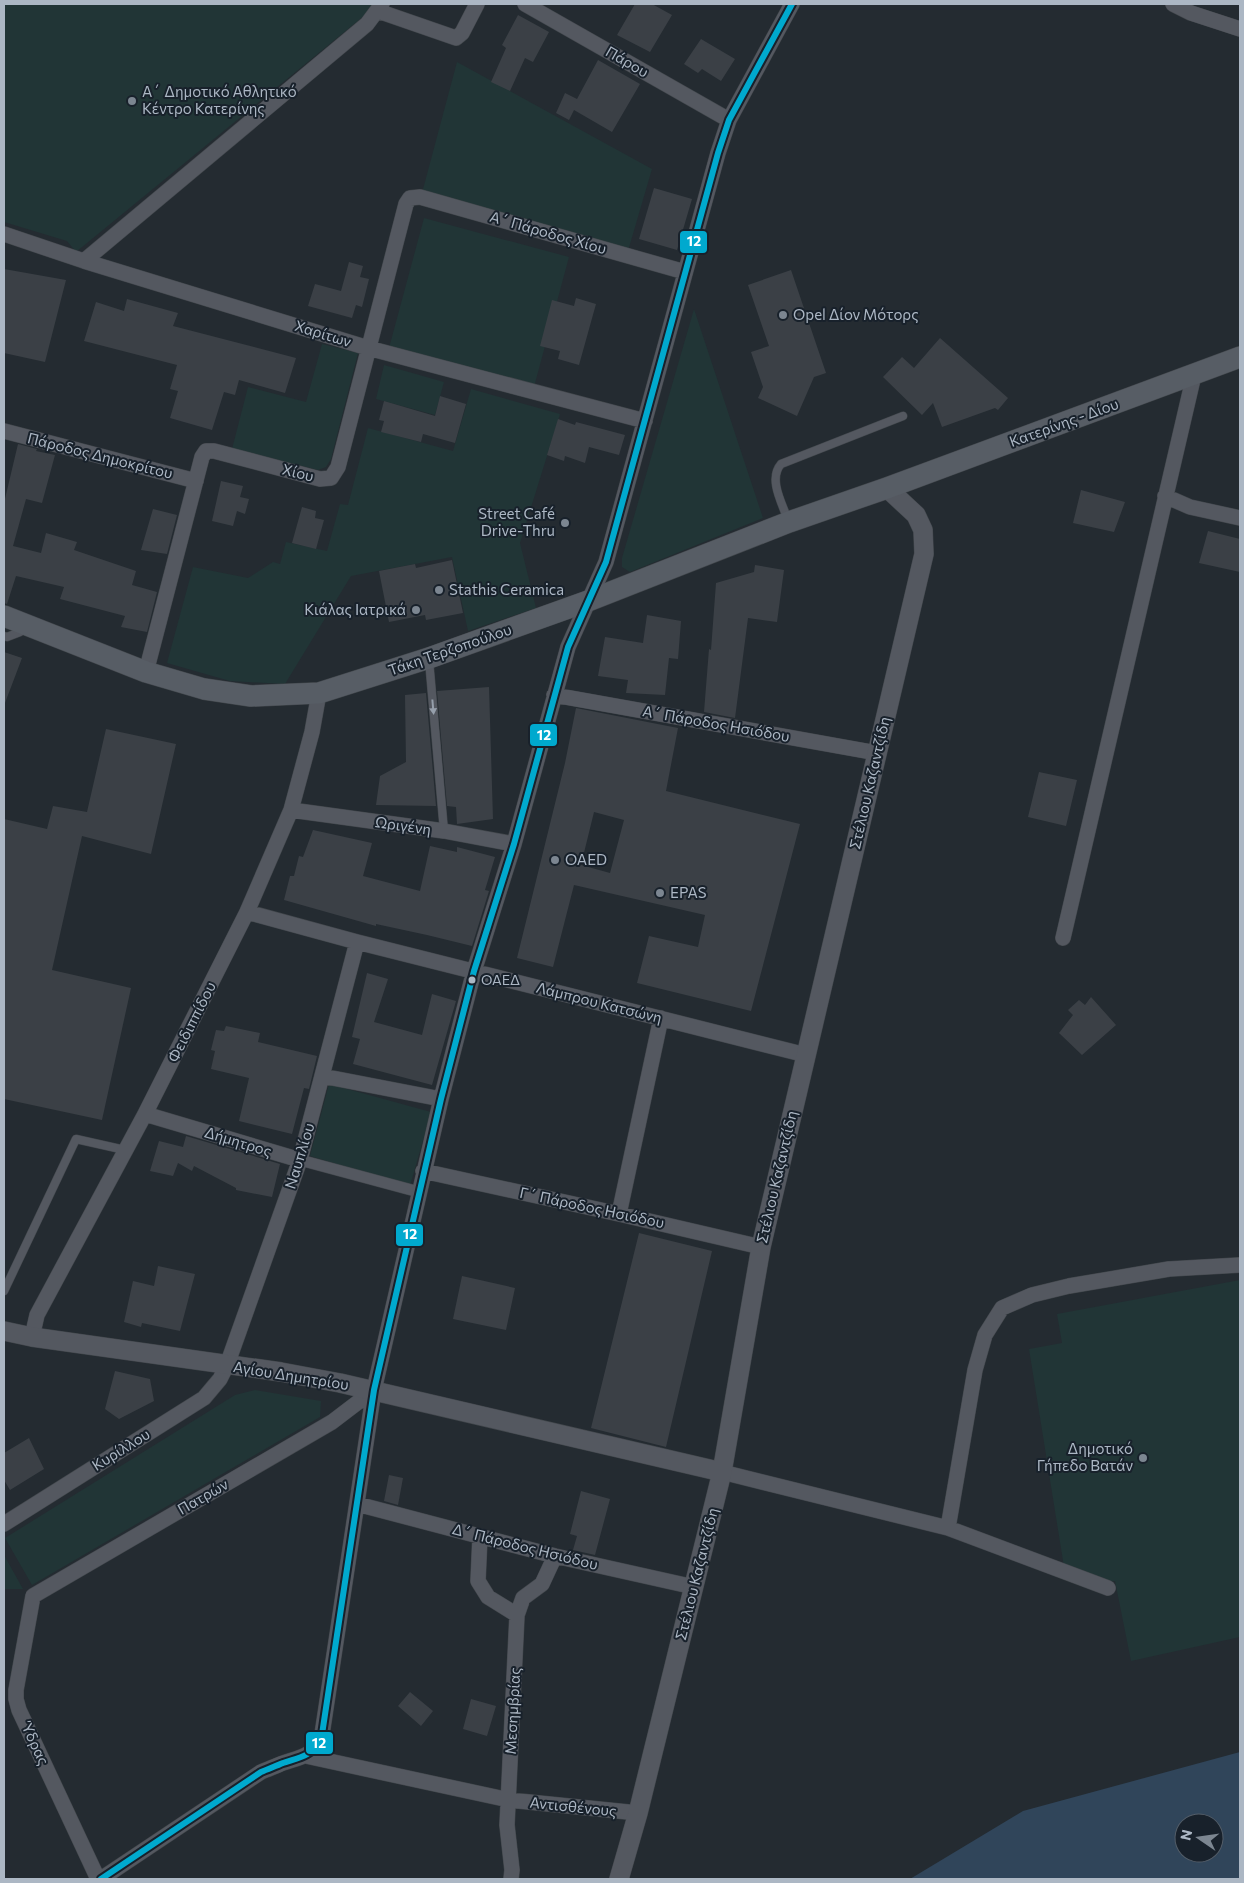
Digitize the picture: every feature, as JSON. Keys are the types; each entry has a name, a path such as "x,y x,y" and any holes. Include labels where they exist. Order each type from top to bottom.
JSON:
{"main road":[{"name":"Κατερίνης - Δίου","path":"887,488 1240,357"},
{"name":"Τάκη Τερζοπούλου","path":"4,616 146,672 204,689 251,696 319,693 429,658 588,601 789,522 887,488"}],"street":[{"path":"84,261 367,24 380,7 456,38 462,33 477,4"},
{"name":"Πάρου","path":"525,4 729,120"},
{"path":"100,1879 261,1772 306,1756 321,1741 374,1390 423,1171 474,971 514,844 568,647 606,562 718,153 729,120 792,4"},
{"path":"1173,4 1192,13 1240,29"},
{"name":"Α΄ Πάροδος Χίου","path":"410,198 420,197 685,272"},
{"name":"Χίου","path":"146,672 202,457 206,451 214,451 320,479 331,478 338,467 406,204 410,198"},
{"name":"Χαρίτων","path":"4,234 84,261 368,348 645,421"},
{"path":"1063,938 1194,375"},
{"name":"Πάροδος Δημοκρίτου","path":"4,431 196,481"},
{"name":"Στέλιου Καζαντζίδη","path":"619,1879 638,1813 722,1472 761,1246 924,554 923,530 916,515 887,488"},
{"path":"1165,496 1190,507 1240,518"},
{"name":"Φειδιππίδου","path":"32,1337 37,1315 145,1114 247,912 291,810 312,732 319,693"},
{"name":"Α΄ Πάροδος Ησιόδου","path":"554,695 877,753"},
{"name":"Ωριγένη","path":"291,810 444,831 514,844"},
{"name":"Λάμπρου Κατσώνη","path":"247,912 357,942 806,1055"},
{"name":"Ναυπλίου","path":"227,1365 300,1160 357,942"},
{"path":"619,1214 661,1018"},
{"path":"322,1076 441,1099"},
{"name":"Δήμητρος","path":"145,1114 300,1160 418,1192"},
{"name":"Γ΄ Πάροδος Ησιόδου","path":"423,1171 761,1246"},
{"path":"948,1528 975,1370 985,1335 1002,1308 1032,1295 1068,1286 1169,1269 1240,1265"},
{"name":"Αγίου Δημητρίου","path":"4,1331 32,1337 316,1378 722,1472"},
{"name":"Κυρίλλου","path":"4,1524 204,1398 220,1379 227,1365"},
{"name":"Πατρών","path":"32,1600 33,1596 332,1422 374,1390"},
{"path":"722,1472 948,1528 1108,1588"},
{"name":"Δ΄ Πάροδος Ησιόδου","path":"356,1504 555,1556 694,1587"},
{"path":"480,1536 478,1581 488,1597 517,1615"},
{"name":"Μεσημβρίας","path":"511,1879 512,1870 507,1825 517,1615 523,1598 542,1584 555,1556"},
{"name":"Ύδρας","path":"32,1600 16,1690 18,1710 100,1879"},
{"name":"Αντισθένους","path":"306,1756 509,1800 638,1813"}],"lane":[{"path":"789,522 779,496 775,477 776,469 781,464 903,416"},
{"path":"4,636 7,637 20,632"},
{"path":"429,658 444,831"},
{"path":"4,1291 76,1139 126,1150"}],"green space":[{"name":"Α΄ Δημοτικό Αθλητικό Κέντρο Κατερίνης","path":"4,4 375,4 370,11 76,252 67,241 4,222"},
{"path":"457,62 652,169 628,251 422,193"},
{"path":"424,218 569,257 534,387 389,348"},
{"path":"694,309 763,518 630,572 622,567 622,558"},
{"path":"322,344 358,353 331,459 326,467 318,470 232,449 248,387 306,402"},
{"path":"384,365 444,382 435,415 376,399"},
{"path":"471,389 560,414 520,543 536,608 468,631 452,557 351,576 285,684 230,681 167,663 193,567 248,578 273,562 280,564 286,542 327,551 340,504 348,505 368,428 453,451"},
{"path":"329,1084 431,1112 410,1186 310,1156"},
{"name":"Δημοτικό Γήπεδο Βατάν","path":"1240,1280 1240,1637 1131,1661 1115,1581 1102,1583 1064,1567 1029,1349 1062,1343 1057,1314"},
{"path":"255,1390 321,1401 320,1417 32,1585 5,1538 235,1395"},
{"path":"4,1555 23,1589 4,1589"}],"water":[{"path":"1240,1752 1240,1879 910,1879 1023,1811"}],"building":[{"path":"635,4 652,4 672,15 650,52 617,35"},
{"path":"518,15 549,32 533,62 525,58 510,91 491,82 506,48 502,45"},
{"path":"701,39 735,59 721,81 702,69 698,73 684,64"},
{"path":"598,60 640,84 612,132 574,110 569,120 556,113 565,93 577,99"},
{"path":"654,188 692,199 677,250 639,239"},
{"path":"349,262 363,266 360,277 369,279 362,307 356,305 352,318 308,306 315,284 341,291"},
{"path":"4,269 66,280 45,362 4,353"},
{"name":"Opel Δίον Μότορς","path":"791,270 826,373 814,377 797,416 758,398 763,387 751,352 769,346 748,285"},
{"path":"576,298 596,304 579,365 558,359 560,351 540,346 552,300 574,306"},
{"path":"127,299 178,313 173,326 296,358 285,393 239,380 235,395 224,392 212,430 170,418 178,391 170,389 177,365 84,341 96,302 124,311"},
{"path":"940,338 1008,398 998,410 995,408 942,427 933,403 922,415 883,377 902,357 914,368"},
{"path":"440,396 466,404 455,443 423,434 421,442 381,432 384,421 379,420 384,401 435,416"},
{"path":"558,419 575,425 576,422 625,435 619,455 589,447 585,463 565,456 564,461 547,455"},
{"path":"18,444 37,449 36,451 55,455 42,503 26,499 13,546 41,553 46,533 77,542 74,550 136,571 132,585 157,592 147,632 121,627 125,616 60,599 64,587 16,576 7,604 4,603 4,503"},
{"path":"221,481 243,486 240,497 249,499 245,514 237,511 233,526 212,521"},
{"path":"1081,490 1125,502 1114,532 1073,523"},
{"path":"302,507 316,511 315,518 324,520 316,549 292,543"},
{"path":"153,509 177,515 167,554 141,550"},
{"path":"1208,531 1240,539 1240,572 1199,563"},
{"path":"452,560 463,613 426,620 425,615 389,622 379,571 415,564 416,568"},
{"path":"755,565 784,570 777,622 748,618 735,718 704,712 716,583 754,572"},
{"path":"647,615 681,621 678,659 669,658 665,695 626,693 628,680 598,676 605,637 643,643"},
{"path":"4,652 22,658 5,703 4,702"},
{"path":"489,687 493,819 457,824 456,807 447,806 437,691"},
{"path":"426,693 436,806 376,805 380,776 406,762 405,695"},
{"name":"EPAS","path":"576,708 678,728 666,791 800,824 751,1011 637,983 649,936 698,947 705,915 574,885 553,967 517,958 565,763","holes":["594,812 624,820 610,873 581,865"]},
{"path":"106,729 176,744 151,854 82,836 52,970 131,988 102,1120 4,1099 4,819 47,829 53,806 87,812"},
{"path":"1039,772 1077,780 1066,826 1028,817"},
{"path":"313,830 372,843 363,876 420,891 430,846 457,852 457,847 495,857 485,890 489,891 472,946 376,924 376,926 284,900 290,876 294,876 299,856 303,857"},
{"path":"367,973 388,979 374,1022 422,1035 432,994 456,1001 432,1085 353,1064 360,1039 352,1037"},
{"path":"1091,997 1116,1025 1082,1055 1059,1033 1073,1015 1068,1010 1079,1000 1085,1005"},
{"path":"226,1026 260,1033 258,1042 317,1056 309,1089 304,1088 292,1134 239,1121 249,1078 211,1069 215,1051 211,1050 216,1030 224,1031"},
{"path":"186,1136 280,1164 272,1197 236,1190 236,1188 194,1166 192,1171 178,1163 173,1176 150,1171 159,1141 183,1147"},
{"path":"639,1233 712,1251 666,1447 591,1428"},
{"path":"158,1266 195,1274 180,1331 142,1323 141,1327 124,1322 133,1281 154,1286"},
{"path":"462,1276 515,1288 506,1330 453,1319"},
{"path":"115,1371 150,1379 154,1401 119,1419 105,1409"},
{"path":"29,1438 44,1469 10,1490 4,1480 4,1453"},
{"path":"389,1475 403,1478 398,1505 384,1501"},
{"path":"581,1491 610,1499 595,1555 573,1550 577,1536 570,1534"},
{"path":"410,1692 433,1711 421,1726 398,1706"},
{"path":"471,1699 496,1706 487,1736 463,1729"}],"transit line":[{"name":"12","path":"101,1879 261,1772 304,1756 321,1741 374,1390 441,1099 474,971 514,844 568,647 606,562 718,153 729,120 792,4"}],"place":[{"name":"Α΄ Δημοτικό Αθλητικό Κέντρο Κατερίνης","path":"132,101"},
{"name":"Opel Δίον Μότορς","path":"783,315"},
{"name":"Street Café Drive-Thru","path":"565,523"},
{"name":"Stathis Ceramica","path":"439,590"},
{"name":"Κιάλας Ιατρικά","path":"416,610"},
{"name":"OAED","path":"555,860"},
{"name":"EPAS","path":"660,893"},
{"name":"ΟΑΕΔ","path":"472,980"},
{"name":"Δημοτικό Γήπεδο Βατάν","path":"1143,1458"}]}
